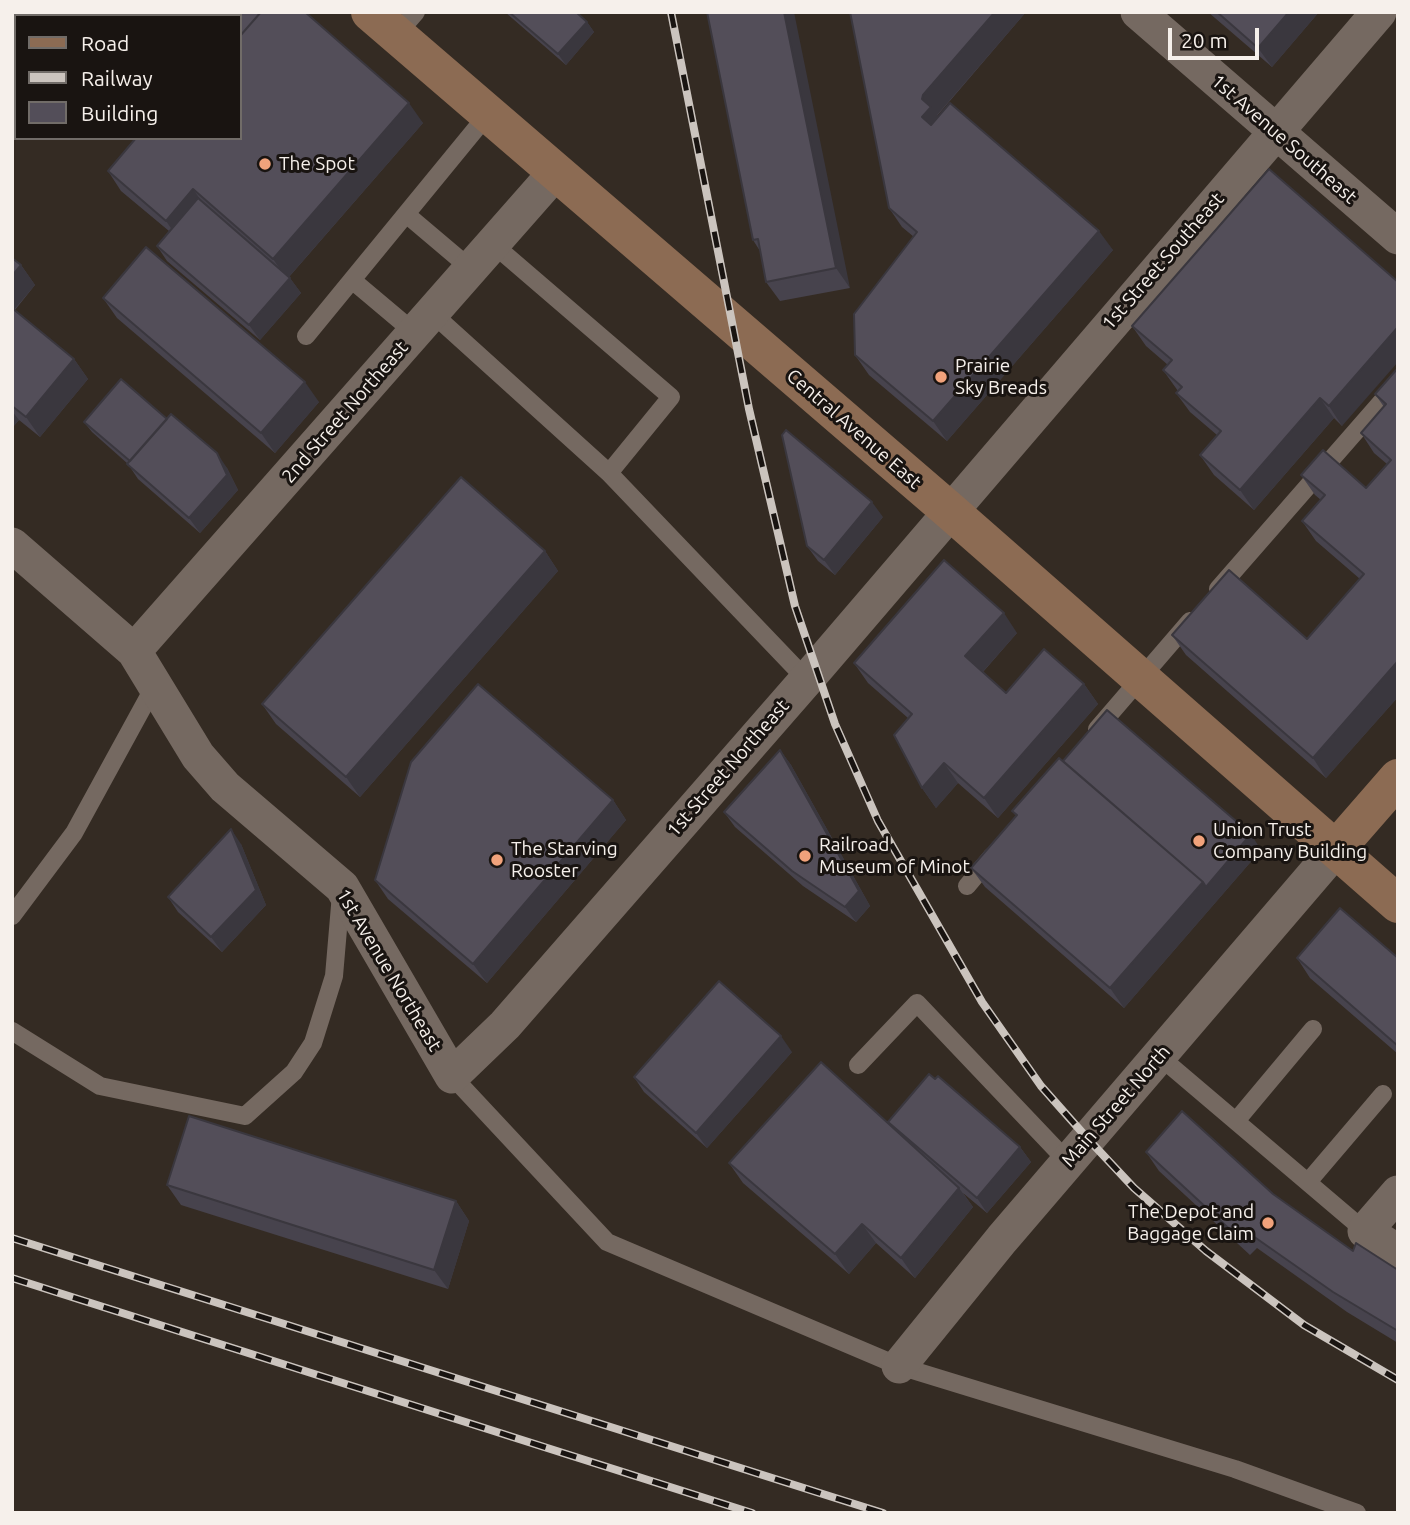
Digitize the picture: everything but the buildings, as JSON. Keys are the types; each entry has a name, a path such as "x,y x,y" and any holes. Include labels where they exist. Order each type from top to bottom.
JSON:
{"street":[{"name":"1st Avenue Southeast","path":"1139,12 1398,237"},
{"name":"1st Street Southeast","path":"950,511 1379,12"},
{"name":"Central Avenue East","path":"394,20 488,114 555,173 950,511 1398,904"},
{"name":"2nd Street Northeast","path":"134,651 555,173"},
{"name":"1st Street Northeast","path":"505,1025 950,511"},
{"name":"1st Avenue Northeast","path":"12,544 134,651 198,756 225,787 342,887 452,1076 505,1025"},
{"path":"1337,848 1398,778"},
{"name":"Main Street North","path":"899,1366 1068,1162 1337,848"},
{"path":"1398,1193 1365,1231 1398,1252"}],"lane":[{"path":"306,336 488,114"},
{"path":"406,215 482,256 671,397 609,473"},
{"path":"352,280 424,323 609,473 806,679"},
{"path":"1088,740 1398,383"},
{"path":"12,916 74,833 155,685"},
{"path":"967,886 1002,845"},
{"path":"12,1031 100,1086 245,1116 294,1072 313,1043 334,976 342,887"},
{"path":"858,1065 917,1003 1068,1162"},
{"path":"1236,1121 1313,1029"},
{"path":"1159,1056 1365,1231"},
{"path":"452,1076 607,1242 899,1366 1235,1469 1357,1513"},
{"path":"1308,1182 1383,1094"}],"railway":[{"path":"671,12 749,409 795,606 835,724 878,821 982,1002 1041,1086 1088,1139 1134,1188 1206,1251 1304,1325 1398,1380"},
{"path":"12,1238 883,1513"},
{"path":"12,1278 752,1513"}],"place":[{"name":"The Spot","path":"265,164"},
{"name":"Prairie Sky Breads","path":"941,377"},
{"name":"Union Trust Company Building","path":"1199,841"},
{"name":"Railroad Museum of Minot","path":"805,856"},
{"name":"The Starving Rooster","path":"497,860"},
{"name":"The Depot and Baggage Claim","path":"1268,1223"}]}
